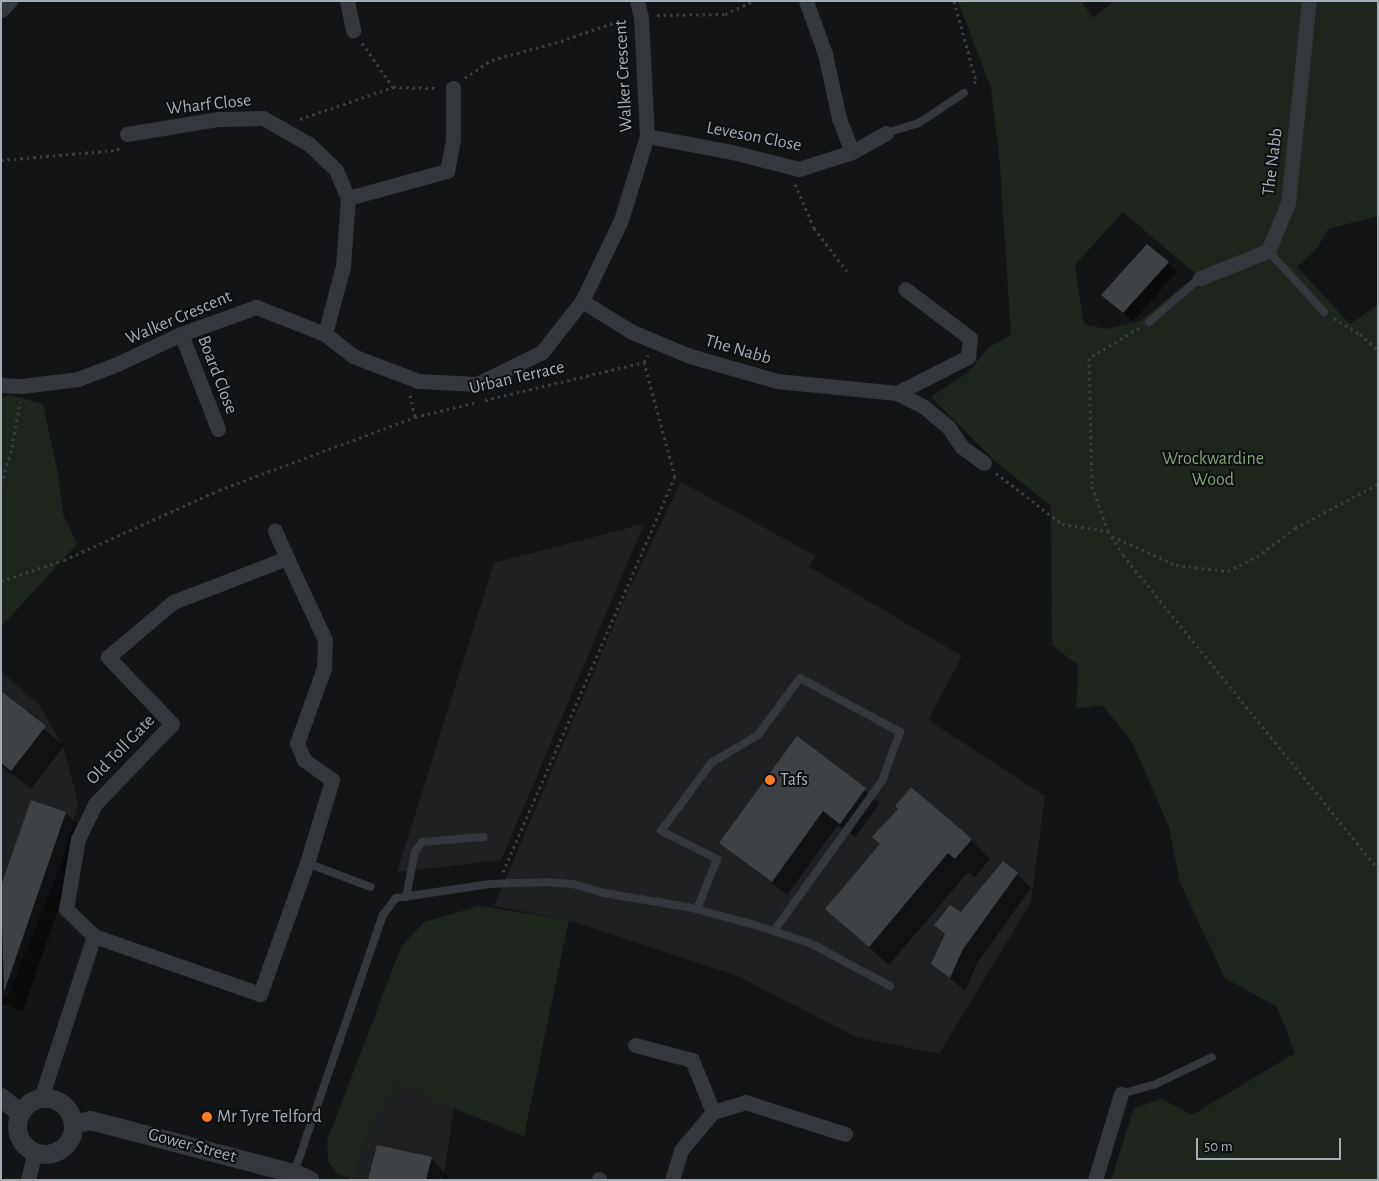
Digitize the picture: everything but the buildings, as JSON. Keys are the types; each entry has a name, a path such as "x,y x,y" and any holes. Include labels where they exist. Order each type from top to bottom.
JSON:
{"street":[{"path":"1,10 10,1"},
{"path":"346,1 353,30"},
{"path":"806,1 825,54 839,118 852,152"},
{"name":"The Nabb","path":"1268,251 1288,203 1309,1"},
{"name":"Walker Crescent","path":"1,385 22,386 78,379 117,364 181,334 256,307 324,334 353,356 418,380 477,384 542,352 582,301 621,220 647,136 639,8"},
{"path":"348,198 447,171 453,139 453,88"},
{"name":"Wharf Close","path":"127,134 220,118 263,118 309,144 336,170 348,198 343,266 324,334"},
{"name":"Leveson Close","path":"647,136 732,152 799,169 852,152 886,133"},
{"path":"1200,278 1268,251"},
{"path":"897,393 968,357 970,338 905,289"},
{"name":"The Nabb","path":"582,301 632,332 690,356 777,381 897,393"},
{"name":"Board Close","path":"181,334 218,429"},
{"path":"897,393 923,406 949,428 962,447 984,463"},
{"name":"Old Toll Gate","path":"275,531 325,640 324,668 297,743 304,760 332,780 307,863 260,994 94,936 66,908 78,839 95,804 172,724 108,658 174,602 287,558"},
{"path":"41,1098 94,936"},
{"path":"635,1045 692,1060 713,1112"},
{"path":"1095,1180 1121,1094"},
{"path":"1,1097 20,1113"},
{"path":"41,1098 54,1099 65,1106 73,1124 66,1145 46,1155 34,1153 26,1147 17,1133 20,1113 31,1102 41,1098"},
{"path":"672,1180 681,1150 713,1112 745,1102 845,1134"},
{"name":"Gower Street","path":"73,1124 90,1120 302,1176"},
{"path":"28,1180 34,1153"}],"lane":[{"path":"886,133 919,123 964,93"},
{"path":"1268,251 1324,312"},
{"path":"1149,322 1200,278"},
{"path":"697,909 717,859 661,831 711,763 758,736 800,678 900,732 882,780 774,931"},
{"path":"406,897 415,852 422,842 484,837"},
{"path":"307,863 371,887"},
{"path":"302,1176 383,915 396,898 498,884 548,882 573,884 604,893 697,909 774,931 810,943 890,986"},
{"path":"1121,1094 1156,1084 1212,1057"}],"path":[{"path":"285,129 307,114 393,87 453,88 492,60 561,41 639,8 725,14 754,1"},
{"path":"954,1 976,81 964,93"},
{"path":"353,30 393,87"},
{"path":"1,160 117,150 127,134"},
{"path":"799,169 794,183 814,228 849,274"},
{"path":"1324,312 1360,334 1378,350"},
{"path":"1149,322 1089,358 1092,486 1108,532 1123,555 1378,869"},
{"path":"498,884 675,477 644,362 654,341"},
{"name":"Urban Terrace","path":"1,581 64,560 219,490 415,417 644,362"},
{"path":"405,376 415,417"},
{"path":"1,484 12,447 22,386"},
{"path":"984,463 1062,524 1108,532"},
{"path":"1112,536 1176,565 1228,571 1257,557 1295,528 1378,484"}],"shaded area":[{"path":"681,482 816,556 808,566 962,656 928,720 1045,796 1031,902 939,1054 856,1037 738,976 569,920 494,906 627,594"},
{"path":"644,524 501,860 397,872 494,563"},
{"path":"1,671 39,705 63,746 78,803 64,857 8,996 1,996"},
{"path":"395,1085 454,1107 443,1180 353,1180 367,1132"}],"green space":[{"name":"Wrockwardine Wood","path":"958,1 1081,1 1093,18 1114,1 1378,1 1378,216 1328,229 1318,247 1297,267 1350,324 1378,305 1378,1180 1111,1180 1134,1108 1162,1099 1192,1115 1295,1053 1277,1007 1225,978 1180,883 1169,827 1132,742 1103,706 1076,708 1078,665 1052,645 1051,506 996,462 931,397 968,372 988,348 1011,335 1000,165 991,88","holes":["1123,212 1197,275 1140,321 1106,329 1084,324 1075,265"]},
{"path":"8,395 43,404 58,473 63,514 77,544 1,627 1,398"},
{"path":"479,906 569,920 524,1136 396,1085 367,1132 353,1180 338,1174 328,1161 327,1141 401,947 424,922"}],"place":[{"name":"Tafs","path":"770,780"},
{"name":"Mr Tyre Telford","path":"207,1117"}]}
